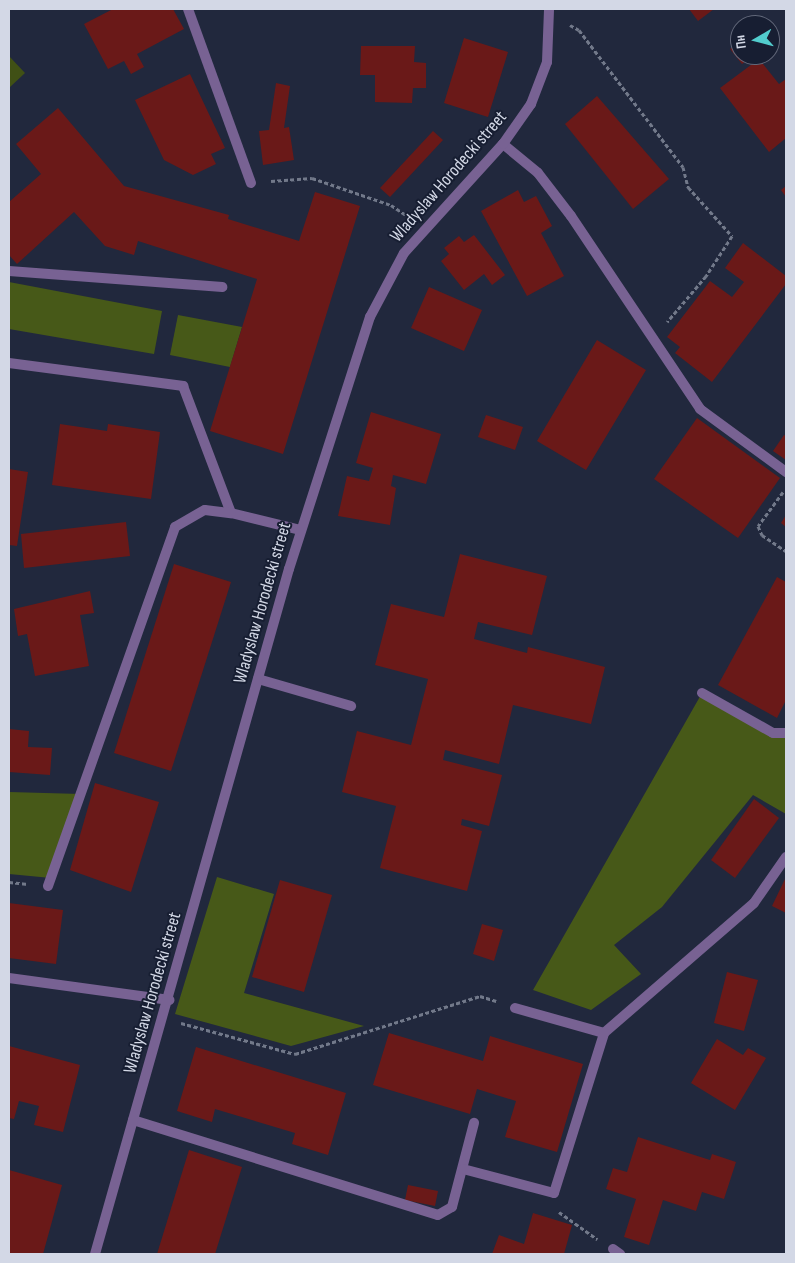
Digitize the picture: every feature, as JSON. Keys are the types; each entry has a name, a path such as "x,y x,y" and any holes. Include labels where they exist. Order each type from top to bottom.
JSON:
{"street":[{"path":"188,9 251,183"},
{"name":"Wladyslaw Horodecki street","path":"95,1254 164,1019 301,530 370,317 404,253 503,144 531,104 547,62 549,12"},
{"path":"503,144 538,173 700,409 786,472"},
{"path":"9,271 222,287"},
{"path":"9,363 183,386 231,512"},
{"path":"48,886 175,527 205,510 231,512 301,530"},
{"path":"258,679 351,706"},
{"path":"702,693 773,733 786,733"},
{"path":"463,1169 554,1193 604,1032 754,903 786,857"},
{"path":"9,978 169,1000"},
{"path":"516,1008 604,1032"},
{"path":"133,1120 428,1215 446,1214 452,1206 474,1123"}],"path":[{"path":"549,12 579,30 683,167 688,187 732,236 679,312 651,336"},
{"path":"251,183 312,178 391,205 426,230"},
{"path":"786,487 758,526 762,535 786,551"},
{"path":"164,1019 295,1054 480,996"},
{"path":"554,1193 558,1212 616,1252"}],"green space":[{"path":"9,56 25,73 9,88"},
{"path":"9,282 162,311 154,354 9,329"},
{"path":"178,315 242,327 230,367 170,355"},
{"path":"702,693 754,724 786,733 786,814 753,795 662,907 614,945 641,974 591,1010 533,990"},
{"path":"9,792 81,794 51,878 9,874"},
{"path":"217,877 274,894 244,993 364,1026 291,1046 175,1014"}],"building":[{"path":"113,9 173,9 184,29 137,54 144,67 131,74 124,61 108,69 84,24"},
{"path":"689,9 714,9 698,21"},
{"path":"464,38 508,52 488,117 444,103"},
{"path":"361,46 415,46 414,62 426,63 426,88 413,88 412,103 375,102 375,75 360,75"},
{"path":"751,65 764,65 779,84 786,79 786,138 769,152 720,88"},
{"path":"190,74 225,148 211,154 216,164 193,175 164,160 135,100"},
{"path":"276,83 290,86 284,128 289,127 294,160 263,165 259,131 269,130"},
{"path":"597,96 669,179 633,209 565,124"},
{"path":"58,108 124,186 229,215 228,219 299,241 315,192 360,206 283,454 210,431 257,279 138,241 134,255 105,246 74,212 17,264 9,255 9,202 41,174 16,144"},
{"path":"433,131 443,140 390,197 380,188"},
{"path":"786,186 786,197 781,190"},
{"path":"518,190 524,202 536,196 552,226 541,233 564,276 527,296 481,211"},
{"path":"474,235 505,275 492,285 484,274 464,290 441,261 449,254 444,248 459,236 464,242"},
{"path":"743,243 786,276 786,284 712,382 675,353 680,347 667,337 710,281 732,297 744,282 725,268"},
{"path":"429,287 482,310 464,351 411,328"},
{"path":"597,340 646,370 586,470 537,441"},
{"path":"371,412 441,434 426,484 393,475 391,486 396,488 390,525 338,516 347,476 369,481 373,468 356,463"},
{"path":"486,415 523,427 515,450 478,437"},
{"path":"697,418 780,478 738,538 654,479"},
{"path":"60,424 107,431 108,424 160,432 151,499 52,485"},
{"path":"784,435 786,436 786,460 773,451"},
{"path":"9,469 28,472 17,546 9,545"},
{"path":"786,515 786,527 781,523"},
{"path":"126,522 130,556 24,568 21,534"},
{"path":"460,554 547,576 532,635 478,622 474,639 527,653 528,647 605,667 591,724 513,705 499,764 445,750 443,760 502,775 489,826 462,819 461,825 482,831 467,891 380,868 396,806 342,792 357,731 411,745 428,679 375,665 391,604 444,617"},
{"path":"174,564 231,582 171,771 114,753"},
{"path":"777,577 786,582 786,700 777,718 718,685"},
{"path":"90,591 94,613 80,615 89,666 35,676 27,634 18,636 14,609"},
{"path":"9,729 29,731 28,747 52,748 50,775 9,772"},
{"path":"95,783 159,802 131,892 70,870"},
{"path":"754,799 779,818 735,878 711,860"},
{"path":"786,877 786,913 772,906"},
{"path":"280,880 332,895 304,992 252,977"},
{"path":"9,903 63,910 56,964 9,958"},
{"path":"482,924 503,930 494,961 473,954"},
{"path":"727,972 758,980 744,1031 714,1023"},
{"path":"389,1033 483,1061 490,1036 583,1064 557,1152 505,1137 516,1101 477,1089 470,1114 373,1085"},
{"path":"717,1039 743,1055 748,1048 766,1058 735,1110 691,1083"},
{"path":"9,1046 80,1065 63,1132 34,1125 39,1106 19,1101 14,1119 9,1118"},
{"path":"196,1047 346,1093 328,1155 292,1144 295,1133 215,1109 212,1122 177,1111"},
{"path":"638,1137 710,1160 712,1154 736,1162 724,1199 702,1192 696,1211 663,1200 649,1245 624,1237 636,1199 606,1189 613,1168 627,1172"},
{"path":"189,1150 242,1167 215,1254 157,1254"},
{"path":"9,1170 62,1185 43,1254 9,1254"},
{"path":"408,1185 438,1191 435,1206 405,1200"},
{"path":"533,1213 572,1225 564,1254 492,1254 499,1235 524,1244"}]}
